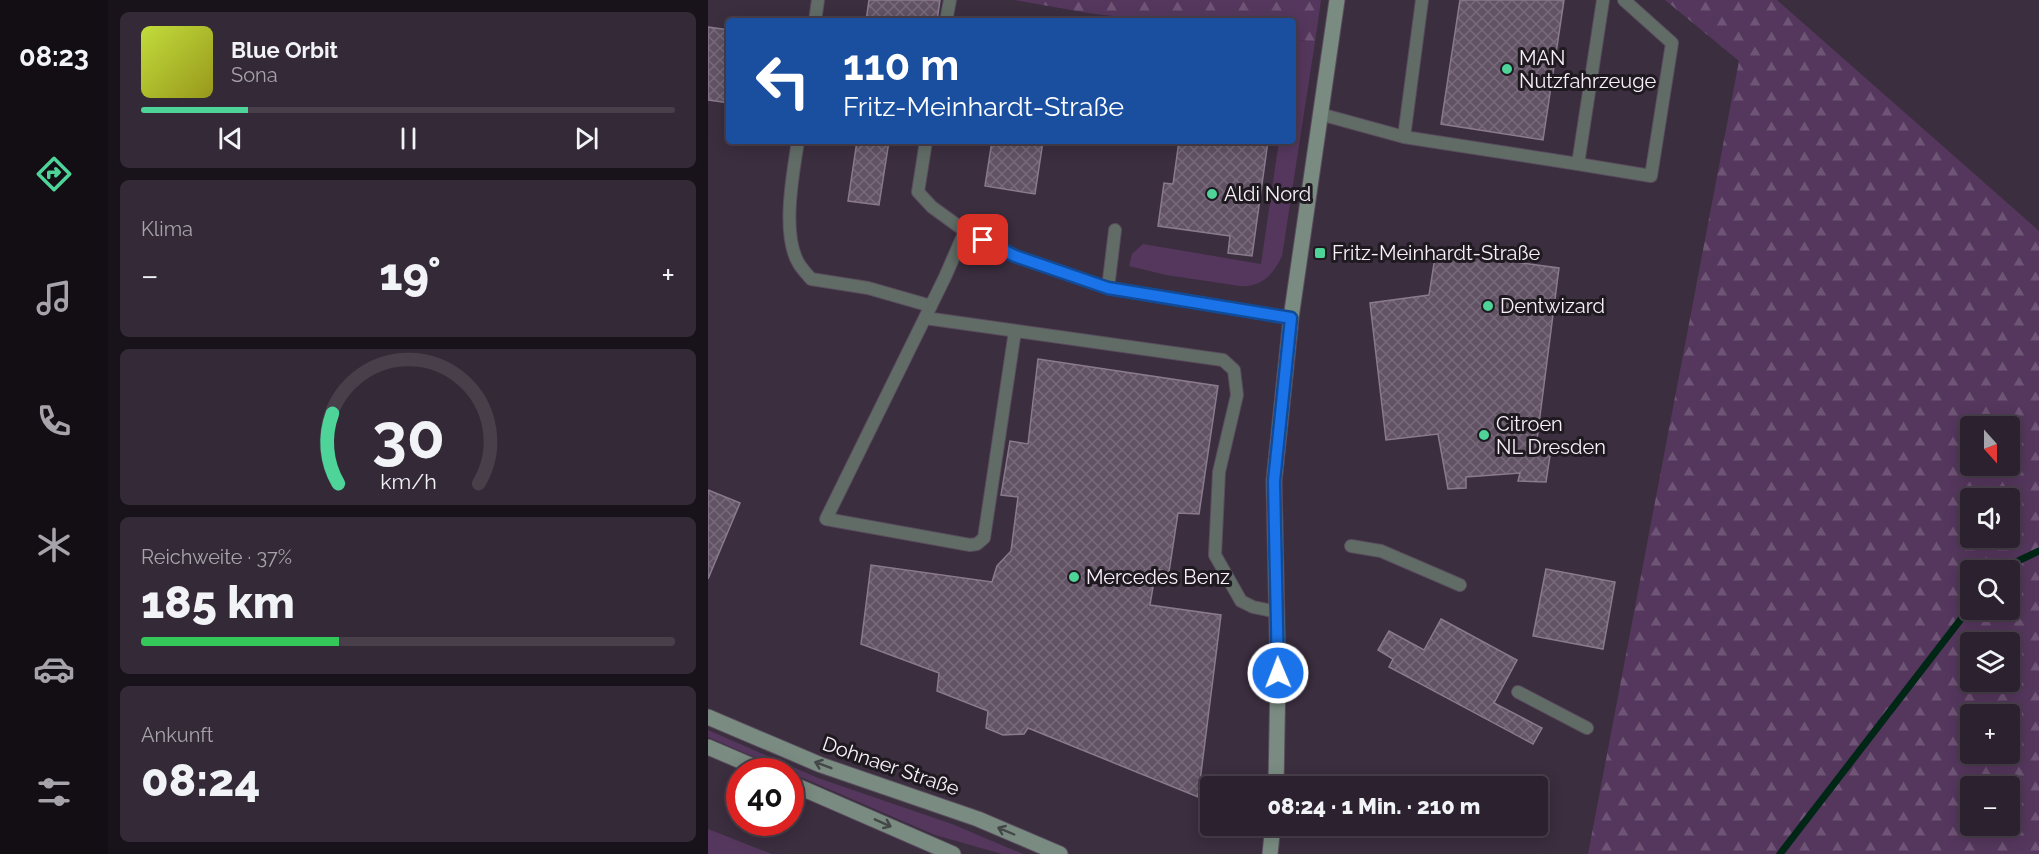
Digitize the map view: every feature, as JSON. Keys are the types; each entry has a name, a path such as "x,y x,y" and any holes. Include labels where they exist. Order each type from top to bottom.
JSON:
{"street":[{"path":"1277,776 1274,481 1291,318 1336,0"},
{"name":"Dohnaer Straße","path":"708,717 821,765 978,819 1060,854"},
{"path":"708,747 734,758"},
{"path":"804,789 953,854"},
{"path":"1270,854 1272,836"}],"lane":[{"path":"815,18 818,0"},
{"path":"947,18 950,0"},
{"path":"1404,137 1422,0"},
{"path":"1578,164 1603,0"},
{"path":"1320,114 1404,137 1651,176 1672,43 1624,0"},
{"path":"798,144 790,193 790,239 798,262 811,279 868,288 931,306"},
{"path":"926,144 918,192 932,207 965,231 1015,256 1108,288 1291,318"},
{"path":"1108,288 1115,230"},
{"path":"965,231 931,306 826,519 969,545 977,544 984,538 1015,331"},
{"path":"925,318 1223,360 1234,370 1237,395 1219,472 1215,555 1241,601 1253,607 1277,612"},
{"path":"1351,546 1382,551 1460,585"},
{"path":"1518,692 1587,728"}],"green space":[{"path":"1015,0 1321,0 1315,42 1296,39 1296,18 1129,18"},
{"path":"1665,0 1777,0 2039,231 2039,854 1588,854 1739,61"},
{"path":"1296,39 1315,42 1282,256 1271,274 1261,282 1240,286 1166,275 1129,266 1132,254 1143,244 1261,264 1279,144 1296,144"},
{"path":"708,730 772,758 757,758 708,737"},
{"path":"804,772 952,824 1023,854 1002,854 935,835 804,778"},
{"path":"708,829 772,854 708,854"}],"building":[{"path":"869,0 940,0 937,18 866,18"},
{"path":"1460,0 1564,0 1543,140 1441,124"},
{"path":"708,27 726,30 726,103 708,100"},
{"path":"857,144 889,144 879,205 848,201"},
{"path":"992,144 1043,144 1035,194 985,186"},
{"name":"Aldi Nord","path":"1179,144 1268,144 1252,256 1228,253 1230,236 1158,226 1164,183 1173,184"},
{"path":"1436,251 1559,268 1536,447 1551,449 1546,482 1518,481 1520,473 1466,477 1466,488 1448,489 1438,434 1386,440 1370,303 1429,295"},
{"name":"Mercedes Benz","path":"1038,359 1218,386 1199,514 1178,513 1169,572 1156,569 1150,605 1221,615 1198,797 1028,728 1024,734 1003,735 986,728 988,711 937,691 939,673 861,644 871,565 992,582 997,566 1011,551 1018,497 1001,495 1010,441 1028,444"},
{"path":"708,490 740,503 708,579"},
{"path":"1546,569 1615,582 1603,649 1533,636"},
{"path":"1441,619 1517,660 1494,703 1542,728 1533,744 1389,667 1393,659 1378,650 1389,631 1424,650"}],"waterway":[{"path":"2020,560 2039,551"},
{"path":"1780,854 1960,620"}],"place":[{"name":"MAN Nutzfahrzeuge","path":"1507,69"},
{"name":"Aldi Nord","path":"1212,194"},
{"name":"Fritz-Meinhardt-Straße","path":"1320,253"},
{"name":"Dentwizard","path":"1488,306"},
{"name":"Citroen NL Dresden","path":"1484,435"},
{"name":"Mercedes Benz","path":"1074,577"}],"route":[{"path":"983,240 1015,256 1108,288 1291,318 1274,481 1278,673"}]}
